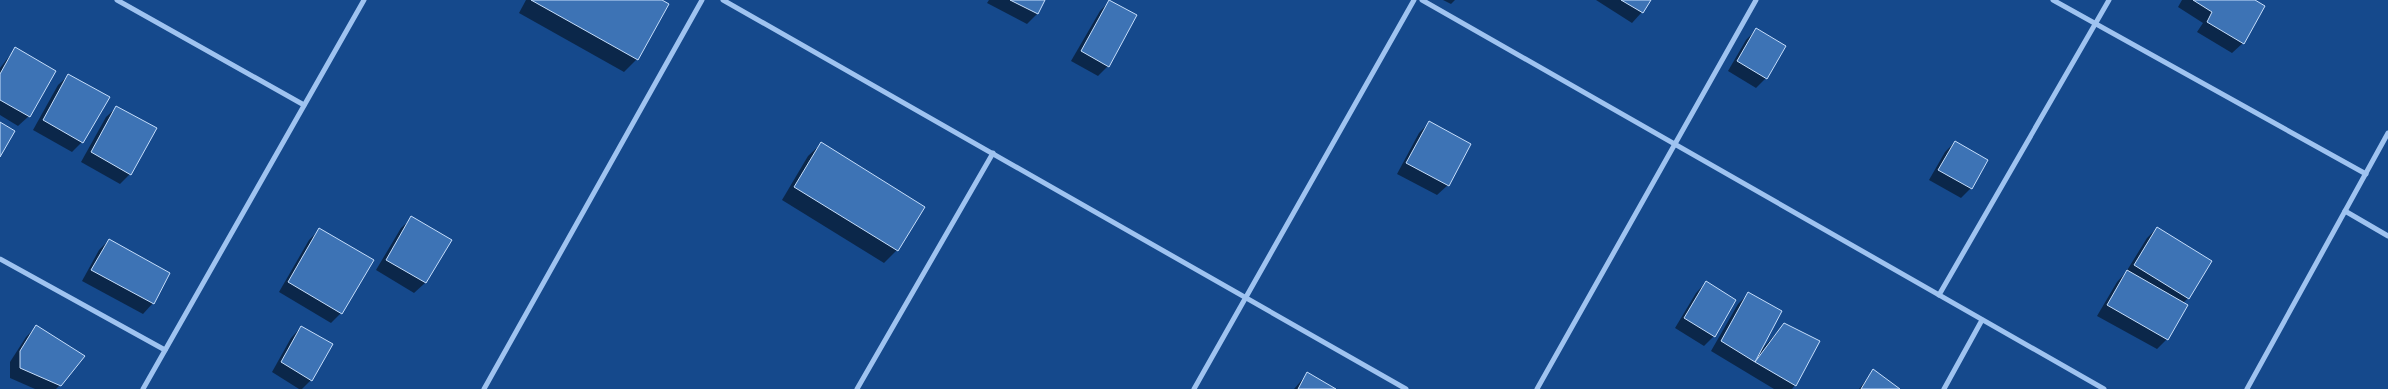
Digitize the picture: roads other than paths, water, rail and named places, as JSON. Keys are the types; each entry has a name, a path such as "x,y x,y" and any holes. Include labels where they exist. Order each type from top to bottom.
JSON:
{"street":[{"path":"118,0 304,105"},
{"path":"143,389 364,0"},
{"path":"484,389 702,0"},
{"path":"723,0 1406,389"},
{"path":"1194,389 1414,0"},
{"path":"1422,0 2104,389"},
{"path":"1537,389 1756,0"},
{"path":"2053,0 2366,174"},
{"path":"1939,295 2109,0"},
{"path":"2247,389 2388,133"},
{"path":"857,389 993,153"},
{"path":"2345,211 2388,236"},
{"path":"0,259 165,350"},
{"path":"1944,389 1982,320"}]}
